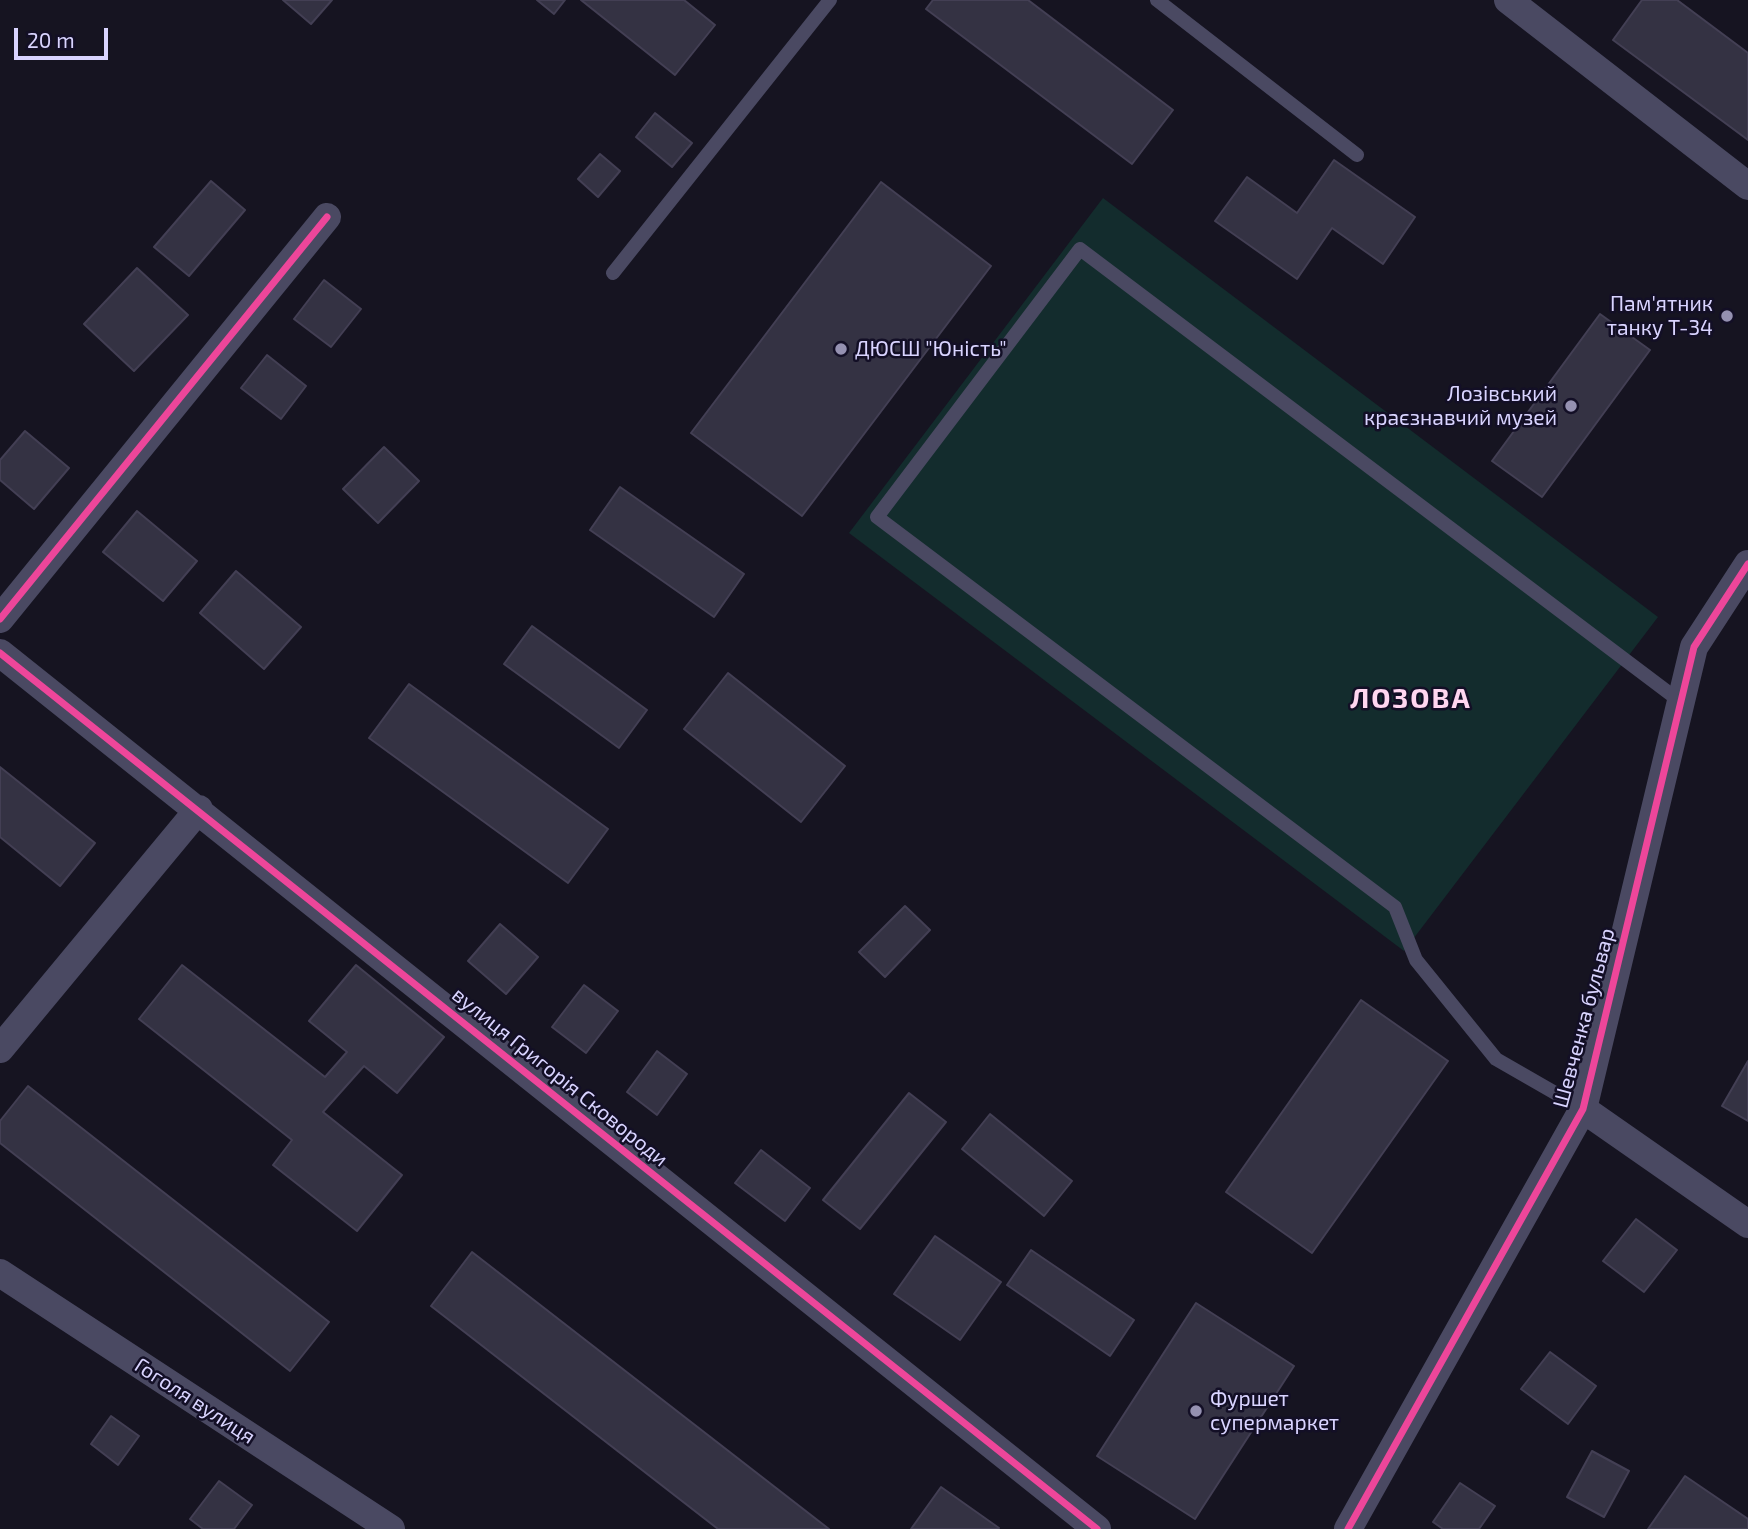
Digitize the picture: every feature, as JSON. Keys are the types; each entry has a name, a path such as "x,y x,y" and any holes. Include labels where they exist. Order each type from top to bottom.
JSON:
{"street":[{"path":"1508,0 1748,186"},
{"path":"0,619 327,217"},
{"name":"Шевченка бульвар","path":"1348,1529 1583,1109 1694,647 1748,564"},
{"name":"вулиця Григорія Сковороди","path":"0,653 199,809 1097,1529"},
{"path":"0,1049 199,809"},
{"path":"1583,1109 1748,1224"},
{"name":"Гоголя вулиця","path":"0,1273 391,1529"}],"lane":[{"path":"613,273 830,0"},
{"path":"1157,0 1357,155"},
{"path":"1583,1109 1496,1059 1416,960 1395,907 877,517 1080,249 1681,702"}],"green space":[{"path":"1103,198 1658,617 1404,951 849,533"}],"building":[{"path":"283,0 332,0 311,24"},
{"path":"537,0 565,0 554,14"},
{"path":"581,0 684,0 715,25 675,75"},
{"path":"933,0 1028,0 1173,110 1132,164 926,9"},
{"path":"1642,0 1677,0 1748,53 1748,140 1613,40"},
{"path":"655,113 692,143 672,167 636,137"},
{"path":"600,154 620,171 598,197 578,179"},
{"path":"1334,160 1415,217 1383,264 1332,228 1297,279 1215,221 1247,177 1297,213"},
{"path":"211,181 245,210 189,276 154,247"},
{"name":"ДЮСШ \"Юність\"","path":"881,182 991,266 802,516 691,433"},
{"path":"137,268 188,315 134,371 84,324"},
{"path":"324,280 361,309 331,347 294,319"},
{"name":"Лозівський краєзнавчий музей","path":"1600,314 1650,350 1542,497 1492,461"},
{"path":"267,355 306,386 281,419 241,388"},
{"path":"25,431 69,468 34,509 0,480 0,460"},
{"path":"384,447 419,481 378,523 343,489"},
{"path":"620,487 744,574 714,617 590,530"},
{"path":"137,511 197,561 163,601 103,552"},
{"path":"236,571 301,627 264,669 200,613"},
{"path":"532,626 647,710 619,748 504,664"},
{"path":"728,673 845,766 801,822 684,729"},
{"path":"409,684 608,829 568,883 369,738"},
{"path":"0,767 95,843 60,886 0,837"},
{"path":"905,906 930,930 885,977 859,952"},
{"path":"500,924 538,957 506,994 468,961"},
{"path":"182,965 325,1077 347,1052 309,1021 356,965 444,1037 397,1093 364,1066 323,1112 402,1175 357,1231 273,1165 292,1140 139,1019"},
{"path":"584,985 618,1011 586,1053 552,1027"},
{"path":"1361,1000 1448,1061 1312,1253 1226,1192"},
{"path":"657,1051 687,1074 657,1115 627,1092"},
{"path":"1748,1061 1748,1121 1722,1106"},
{"path":"28,1086 329,1322 290,1371 0,1143 0,1121"},
{"path":"909,1093 946,1122 860,1229 823,1200"},
{"path":"990,1114 1072,1181 1044,1216 962,1149"},
{"path":"761,1150 810,1188 785,1221 735,1183"},
{"path":"1636,1219 1677,1250 1644,1292 1603,1261"},
{"path":"935,1236 1001,1282 960,1340 894,1294"},
{"path":"1031,1250 1134,1320 1110,1356 1007,1285"},
{"path":"472,1252 829,1529 718,1529 431,1306"},
{"name":"Фуршет супермаркет","path":"1196,1303 1294,1366 1195,1519 1097,1456"},
{"path":"1550,1352 1596,1386 1568,1424 1521,1389"},
{"path":"111,1416 139,1436 118,1465 91,1444"},
{"path":"1592,1451 1629,1471 1604,1517 1567,1497"},
{"path":"1685,1476 1748,1519 1748,1529 1648,1529"},
{"path":"219,1481 252,1505 234,1529 203,1529 190,1519"},
{"path":"1460,1483 1495,1506 1479,1529 1443,1529 1433,1522"},
{"path":"941,1487 999,1528 911,1529"}],"cycle path":[{"path":"0,619 327,217"},
{"path":"1348,1529 1583,1109 1694,647 1748,564"},
{"path":"0,653 1097,1529"}],"place":[{"name":"Пам'ятник танку Т-34","path":"1727,316"},
{"name":"ДЮСШ \"Юність\"","path":"841,349"},
{"name":"Лозівський краєзнавчий музей","path":"1571,406"},
{"name":"Фуршет супермаркет","path":"1196,1411"}],"district":[{"name":"ЛОЗОВА","path":"1411,699"}]}
